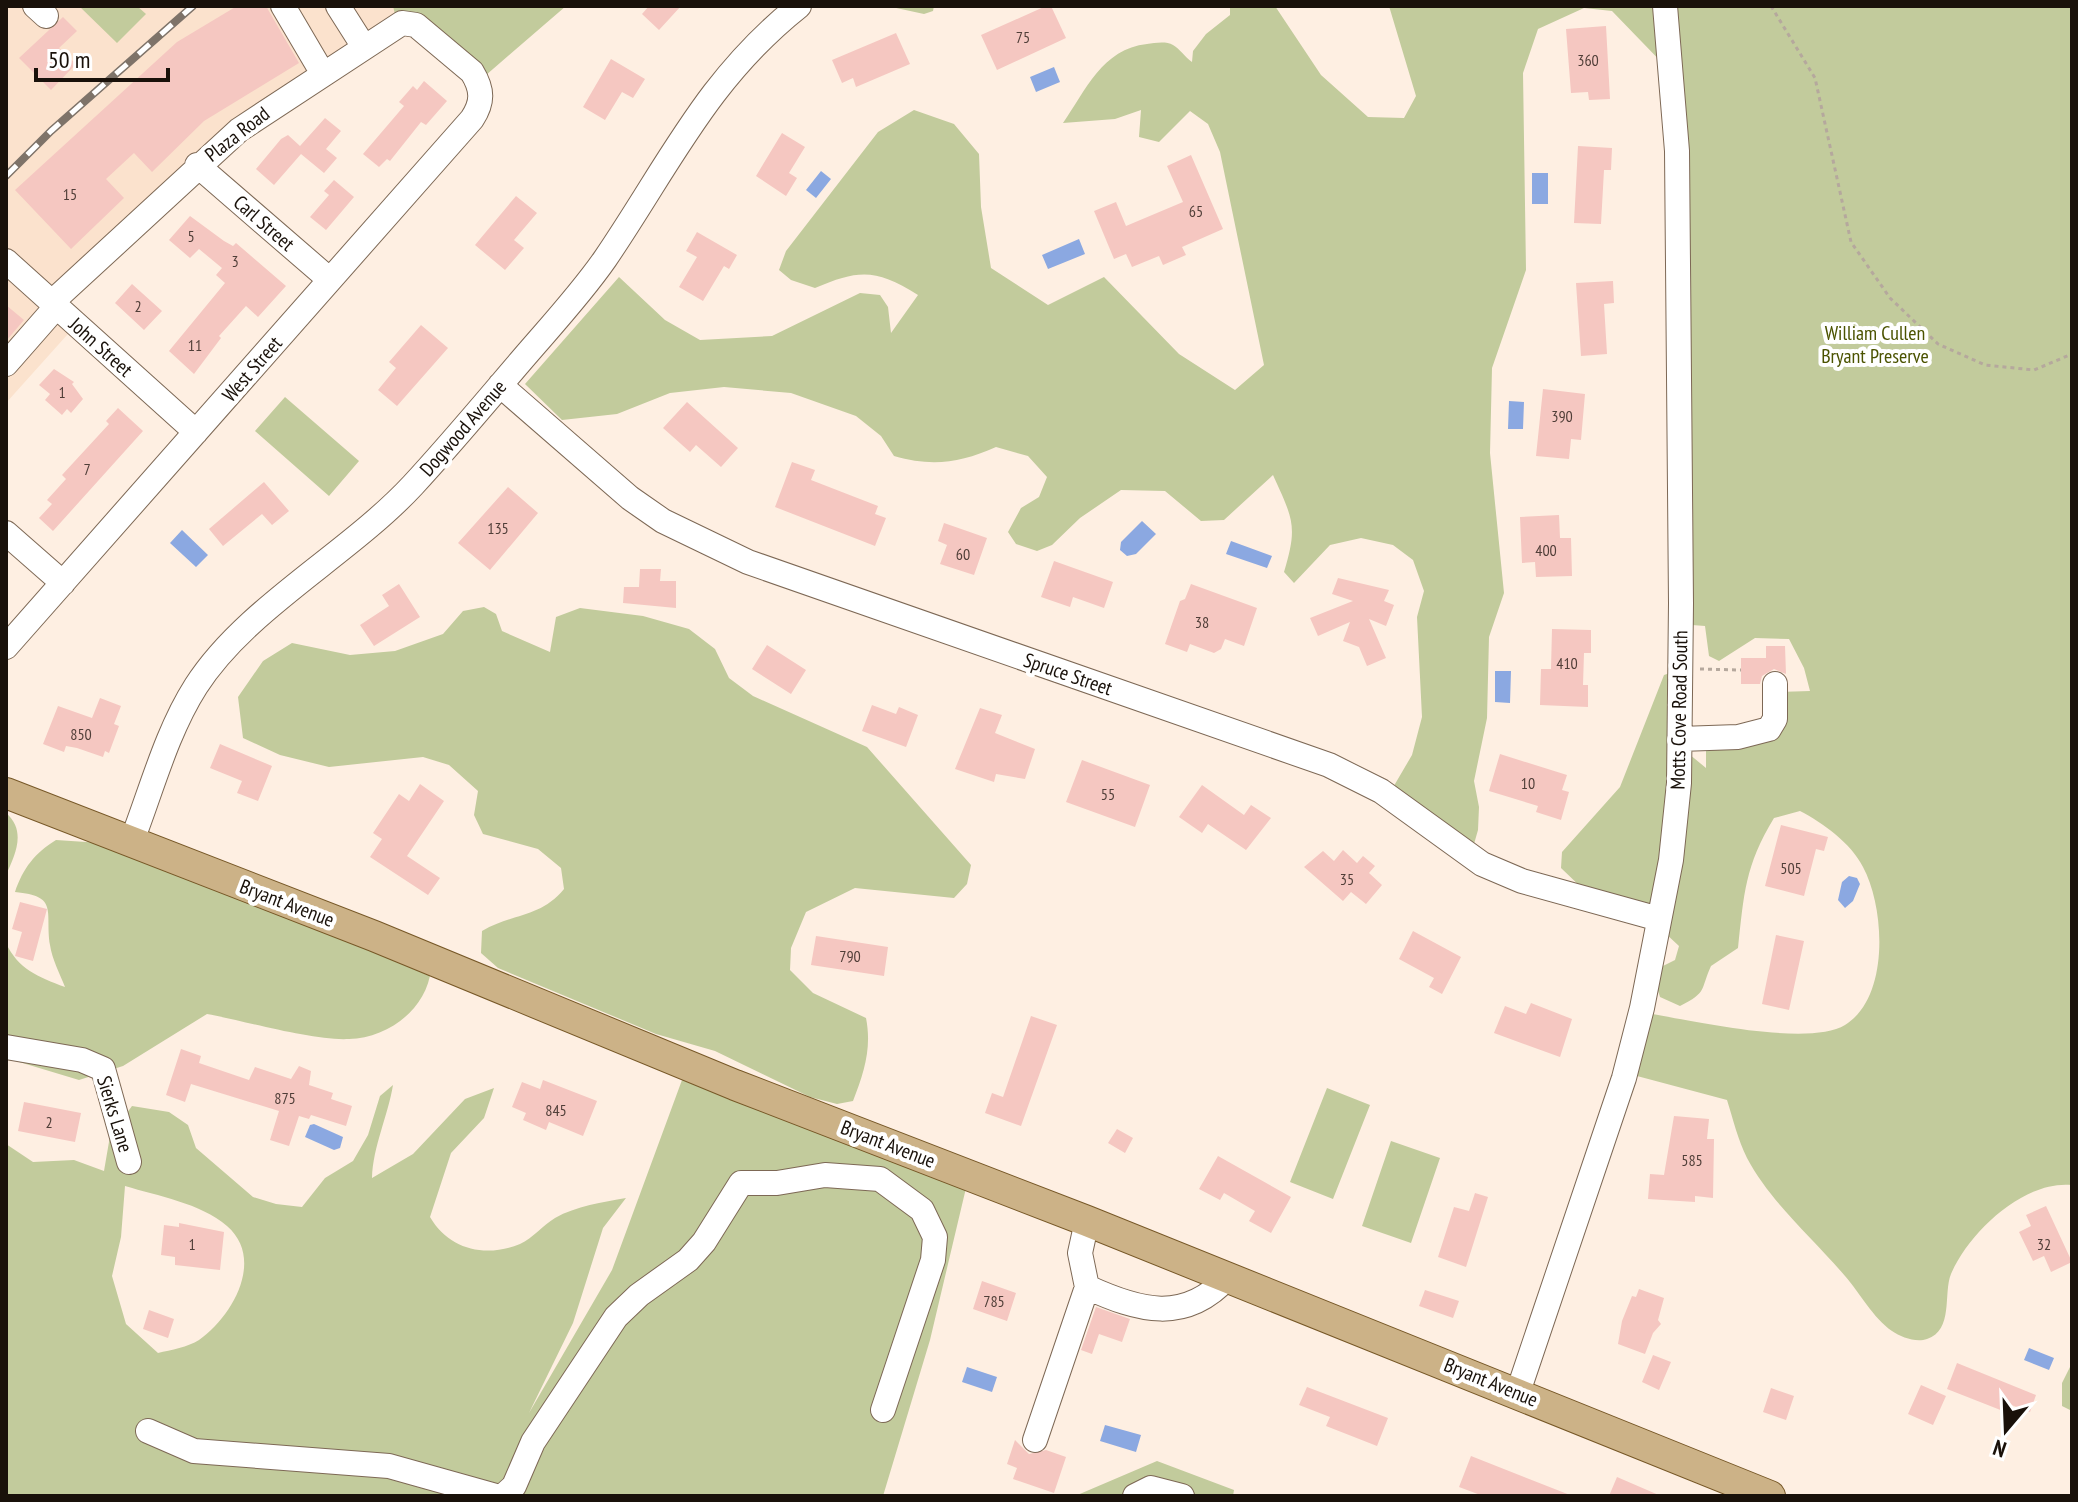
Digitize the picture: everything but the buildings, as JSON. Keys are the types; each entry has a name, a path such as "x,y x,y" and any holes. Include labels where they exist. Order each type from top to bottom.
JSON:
{"main road":[{"name":"Bryant Avenue","path":"6,793 387,941 779,1103 1087,1221 1770,1496"}],"street":[{"path":"283,6 323,74"},
{"path":"338,6 364,47"},
{"name":"Dogwood Avenue","path":"131,843 181,716 220,654 376,521 412,486 604,260 704,103 735,63 799,6"},
{"name":"Motts Cove Road South","path":"1518,1392 1610,1125 1642,1008 1671,860 1680,739 1677,151 1665,6"},
{"name":"Plaza Road","path":"6,364 54,305 197,165 259,116 364,47 392,17 402,23 416,25 472,72 478,82"},
{"name":"West Street","path":"6,647 472,119 480,107 478,82"},
{"name":"Carl Street","path":"197,165 330,280"},
{"name":"John Street","path":"6,261 196,432"},
{"name":"Spruce Street","path":"500,385 630,498 709,545 1329,765 1381,791 1482,864 1522,881 1659,919"},
{"path":"6,533 63,583"},
{"path":"1680,739 1738,737 1769,729 1775,719 1775,684"},
{"name":"Sierks Lane","path":"6,1047 82,1060 103,1069 129,1162"},
{"path":"503,1496 514,1486 533,1442 616,1317 639,1295 688,1260 704,1242 736,1188 748,1180 777,1183 825,1175 880,1179 908,1197 931,1225 936,1247 933,1260 883,1410"},
{"path":"1035,1440 1087,1287 1080,1253 1087,1221"},
{"path":"1087,1287 1147,1309 1186,1308 1212,1295 1228,1277"},
{"path":"148,1431 178,1446 202,1452 389,1466 496,1496"},
{"path":"170,1456 202,1452"},
{"path":"1135,1496 1151,1488 1182,1496"}],"path":[{"path":"1771,6 1815,78 1851,242 1890,298 1938,344 1985,365 2034,370 2072,354"},
{"path":"1680,669 1741,670"}],"shaded area":[{"path":"6,6 398,6 402,23 269,108 52,302 76,325 6,403"}],"green space":[{"path":"79,6 137,6 146,14 117,43"},
{"path":"393,6 566,6 478,82 397,23"},
{"path":"887,6 934,6 933,11 924,14"},
{"name":"William Cullen Bryant Preserve","path":"1230,6 1275,6 1321,75 1368,117 1404,118 1416,96 1389,6 2072,6 2072,1185 2035,1191 2017,1200 1985,1226 1959,1258 1951,1274 1941,1328 1927,1339 1909,1339 1885,1326 1845,1276 1780,1205 1747,1158 1727,1100 1637,1076 1652,1014 1751,1030 1806,1034 1845,1025 1860,1012 1876,974 1879,928 1870,884 1858,858 1827,828 1800,811 1774,818 1757,851 1747,880 1738,948 1711,966 1699,994 1680,1006 1660,997 1654,978 1659,968 1675,960 1679,946 1651,920 1584,890 1561,868 1562,852 1620,787 1664,675 1670,673 1689,754 1706,768 1706,740 1759,733 1775,692 1810,691 1804,668 1789,639 1755,638 1719,661 1709,656 1705,626 1692,625 1671,72 1612,11 1584,8 1538,29 1523,73 1526,270 1492,368 1490,453 1504,593 1489,637 1487,718 1474,781 1479,807 1474,844 1388,796 1412,755 1422,717 1417,617 1424,591 1413,560 1393,545 1361,538 1330,545 1294,583 1284,572 1291,544 1291,523 1273,475 1224,520 1201,521 1165,491 1121,490 1080,518 1052,545 1037,551 1016,544 1008,532 1021,508 1039,497 1047,477 1028,456 996,447 946,462 894,456 881,436 856,416 791,393 724,387 670,393 617,414 562,420 525,384 619,277 665,320 700,340 772,336 860,293 880,295 888,307 891,333 918,295 903,286 879,276 856,275 815,288 791,280 779,270 786,251 878,132 914,110 954,124 979,154 981,207 991,268 1048,305 1104,277 1179,354 1235,390 1264,365 1220,152 1208,124 1190,111 1159,142 1139,137 1141,110 1115,119 1063,123 1097,73 1118,54 1131,47 1167,43 1175,46 1192,62 1193,51 1206,34 1230,15"},
{"path":"285,397 359,461 329,496 255,431"},
{"path":"484,607 496,614 502,631 550,652 556,617 580,608 643,616 689,629 715,649 729,678 753,696 867,747 971,865 967,884 954,898 855,888 806,912 791,948 790,970 813,993 866,1018 866,1060 853,1101 837,1104 810,1097 715,1051 656,1034 498,968 481,953 482,931 536,910 555,898 564,889 561,868 538,849 483,834 474,815 478,791 449,765 423,757 329,767 280,755 243,738 238,697 263,661 292,643 350,655 395,651 443,634 463,611"},
{"path":"6,813 18,835 6,875"},
{"path":"56,840 101,843 354,938 390,959 431,969 428,983 422,997 403,1019 364,1037 317,1037 207,1014 123,1066 79,1080 6,1058 6,943 23,966 65,987 51,950 47,907 38,897 15,892 31,862"},
{"path":"682,1080 966,1188 930,1340 883,1496 6,1496 6,1144 33,1162 74,1160 104,1171 110,1136 132,1106 169,1112 188,1125 196,1148 253,1197 302,1207 325,1178 353,1161 368,1135 380,1096 393,1085 372,1178 413,1154 465,1099 494,1088 484,1118 451,1153 430,1217 447,1237 469,1248 507,1248 525,1241 563,1214 626,1198 603,1228 573,1323 529,1413 612,1270","holes":["125,1186 204,1211 227,1226 238,1239 244,1270 233,1302 212,1330 185,1346 158,1353 126,1324 112,1276 121,1237"]},
{"path":"1327,1088 1370,1105 1333,1199 1290,1182"},
{"path":"1391,1141 1440,1158 1411,1243 1362,1226"},
{"path":"2072,1363 2072,1411 2062,1406 2062,1383"},
{"path":"1157,1461 1234,1490 1233,1496 1075,1496"}],"water":[{"path":"1054,67 1060,82 1036,92 1030,77"},
{"path":"821,171 831,179 816,198 806,190"},
{"path":"1532,173 1548,173 1548,204 1532,204"},
{"path":"1079,239 1085,254 1048,269 1042,255"},
{"path":"1509,401 1524,402 1523,429 1508,429"},
{"path":"1142,521 1156,534 1136,554 1127,556 1120,550 1121,542"},
{"path":"182,530 208,555 196,567 170,543"},
{"path":"1231,541 1272,556 1267,568 1226,554"},
{"path":"1495,671 1511,671 1510,703 1495,702"},
{"path":"1849,876 1857,878 1860,884 1853,901 1845,908 1838,900 1842,882"},
{"path":"310,1125 343,1137 340,1148 334,1150 305,1137"},
{"path":"2029,1348 2054,1358 2049,1370 2024,1360"},
{"path":"967,1367 997,1377 992,1392 962,1382"},
{"path":"1105,1425 1141,1435 1136,1452 1100,1441"}],"railway":[{"path":"6,176 51,131 193,6"}]}
